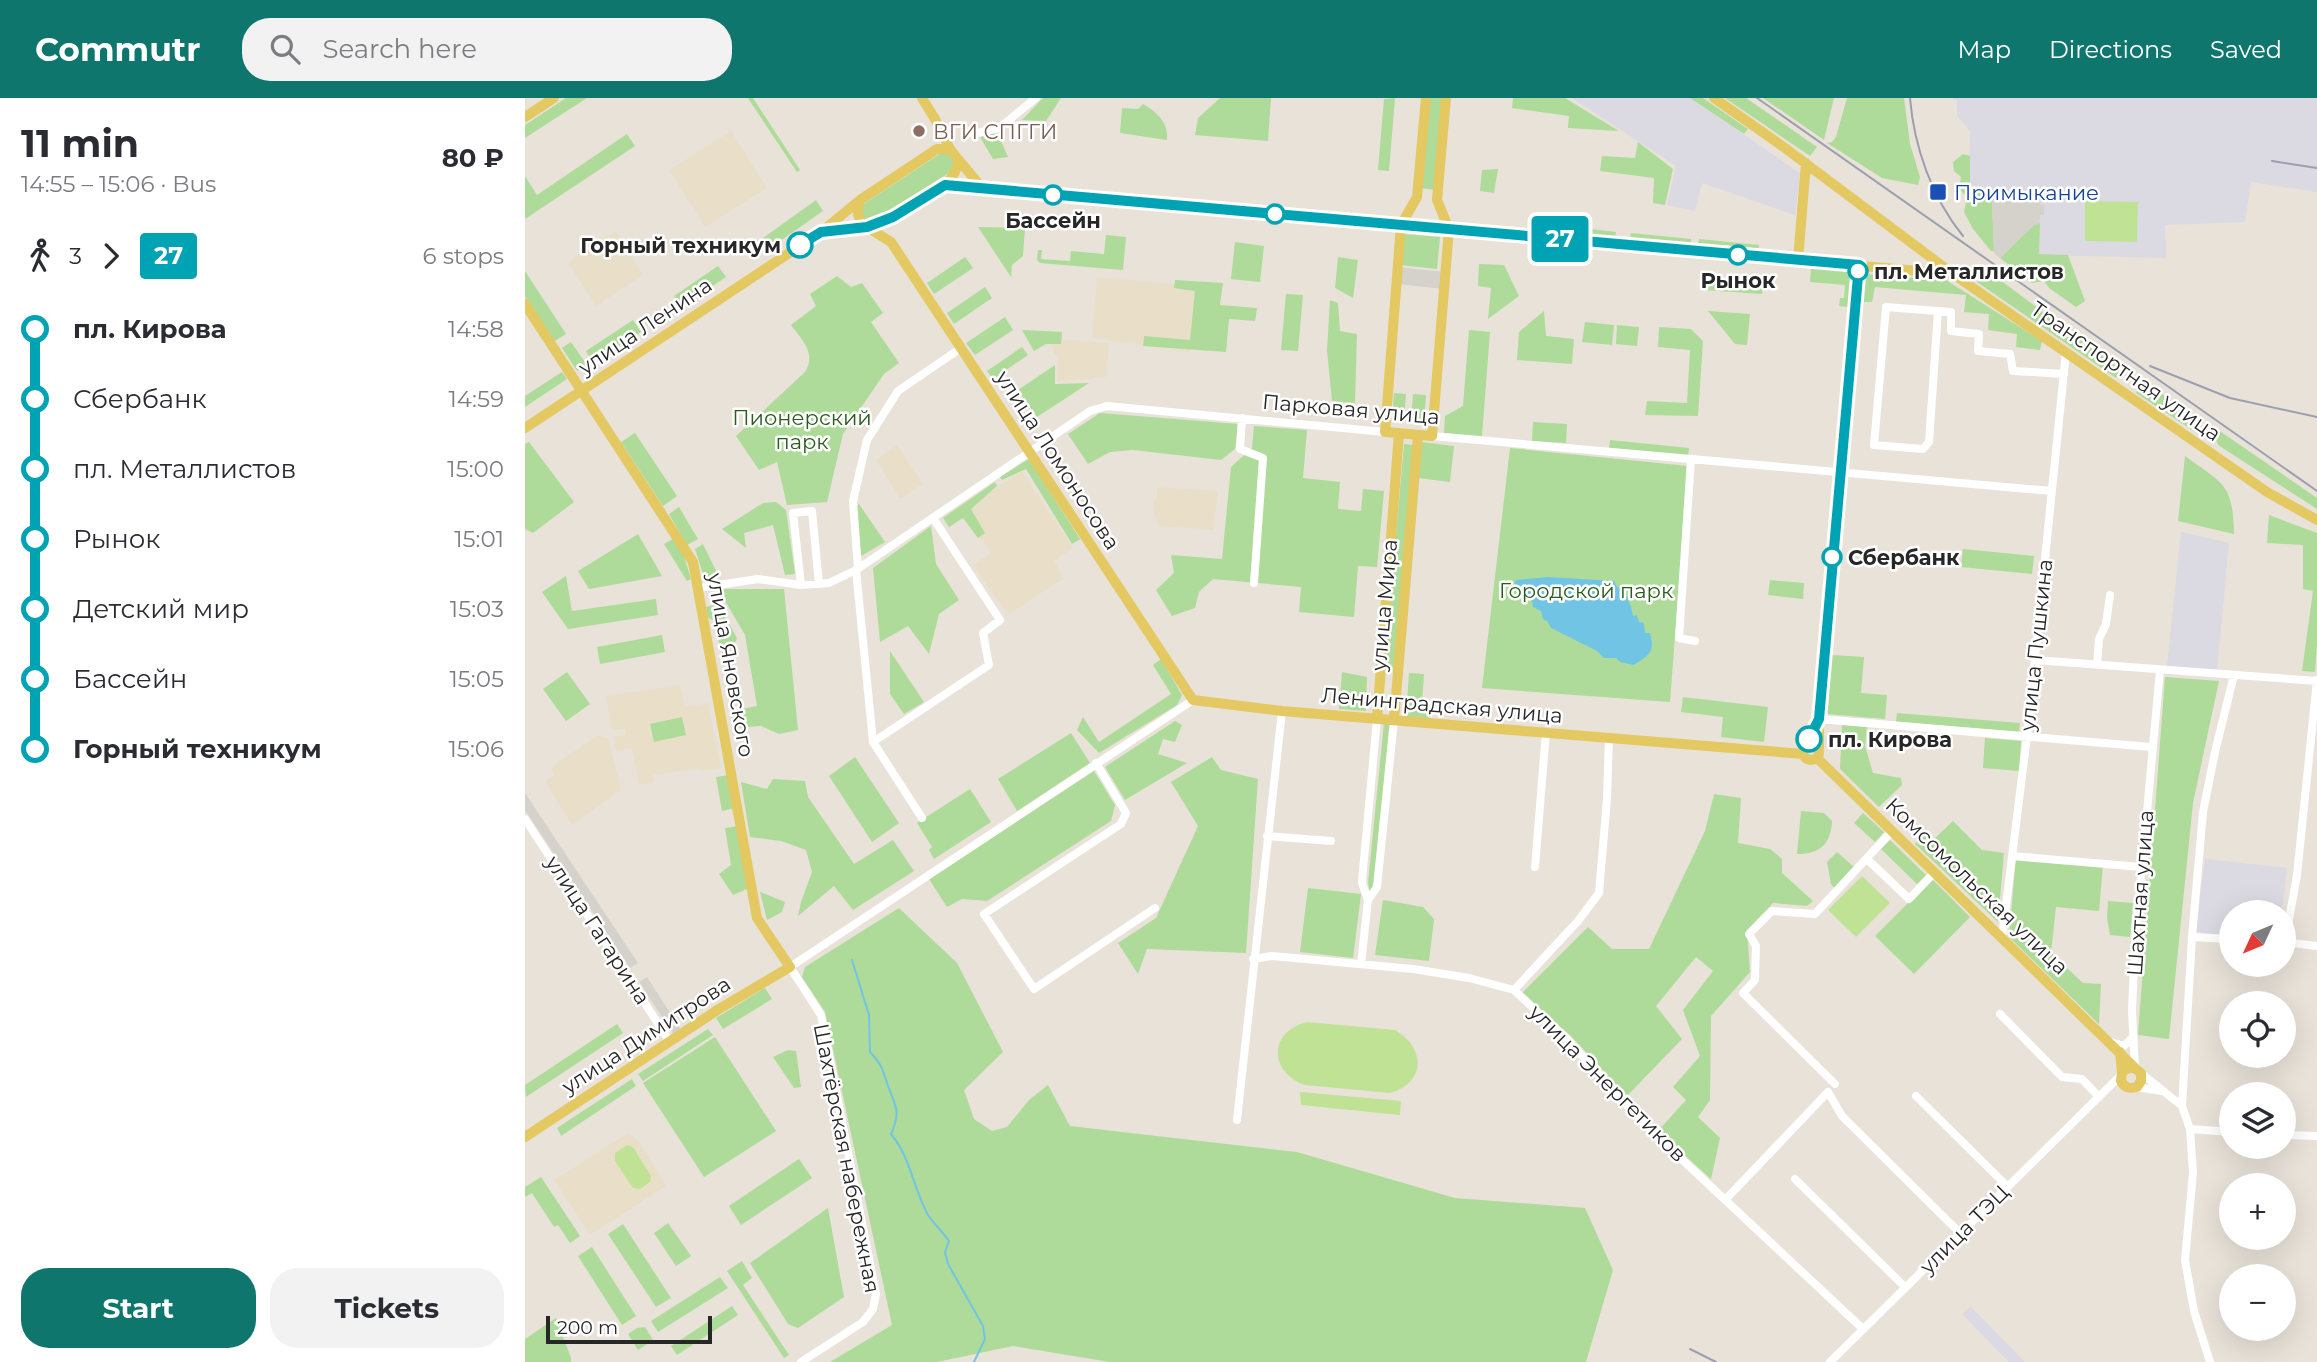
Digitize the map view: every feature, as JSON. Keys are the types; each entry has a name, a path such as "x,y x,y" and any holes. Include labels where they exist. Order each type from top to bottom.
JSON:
{"main road":[{"path":"525,117 554,98"},
{"path":"922,98 950,149 982,188"},
{"path":"1385,432 1401,225 1417,197 1426,98"},
{"path":"1432,436 1449,229 1437,200 1446,98"},
{"name":"Транспортная улица","path":"1714,98 1806,163 1952,274 2267,492 2317,520"},
{"path":"944,135 937,149 950,149"},
{"name":"улица Ленина","path":"525,428 821,232 860,200 937,149"},
{"path":"945,185 955,173 958,159"},
{"path":"1797,260 1806,163"},
{"path":"945,185 1952,274"},
{"name":"улица Ленина","path":"821,232 867,227 893,217 945,185"},
{"path":"860,200 858,218 867,227"},
{"path":"891,242 893,217"},
{"name":"улица Ломоносова","path":"867,227 891,242 1193,700"},
{"path":"1818,753 1839,472 1859,265"},
{"name":"улица Яновского","path":"525,304 693,562 757,918 790,967"},
{"name":"Парковая улица","path":"1385,432 1432,436"},
{"name":"улица Мира","path":"1377,719 1399,433"},
{"name":"улица Мира","path":"1394,720 1418,435"},
{"name":"Ленинградская улица","path":"1193,700 1377,719 1804,750 1809,760 1818,753"},
{"path":"1804,750 1819,719"},
{"name":"Комсомольская улица","path":"1818,753 1892,831 2138,1070"},
{"name":"улица Димитрова","path":"525,1137 719,1009 790,967"},
{"path":"2120,1052 2122,1077 2130,1088 2137,1087 2141,1081 2138,1070 2128,1068 2122,1077"}],"street":[{"path":"973,134 999,128 1036,98"},
{"path":"1938,312 1929,442 1923,449 1874,445 1886,307 1951,313 1951,331 1979,334 1977,351 2010,354 2013,371 2064,374"},
{"path":"922,818 873,742 853,501 867,440 898,391 961,348"},
{"name":"улица Пушкина","path":"2003,938 2027,736 2066,352"},
{"name":"Парковая улица","path":"698,588 758,579 801,585 829,583 857,569 1090,411 1107,406 1385,432"},
{"path":"1242,418 1240,449 1263,458 1254,583"},
{"name":"Парковая улица","path":"1432,436 2052,491"},
{"path":"1691,459 1679,638 1695,641"},
{"path":"801,585 793,513 812,511 819,584"},
{"path":"873,742 989,665 983,633 1000,620 933,518"},
{"path":"2097,665 2099,639 2106,624 2110,595"},
{"path":"2035,660 2317,680 2292,900"},
{"name":"Шахтная улица","path":"2138,1070 2132,1038 2135,942 2160,670"},
{"path":"2210,1362 2194,1311 2185,1260 2193,1173 2190,1129 2182,1106 2203,812 2234,675"},
{"path":"790,967 1193,700"},
{"path":"1237,1120 1282,711"},
{"name":"улица Мира","path":"1361,964 1368,900 1362,883 1377,719"},
{"path":"1819,719 2151,747"},
{"name":"улица Мира","path":"1368,900 1377,887 1394,720"},
{"path":"1535,867 1546,732"},
{"path":"1514,990 1578,921 1599,892 1609,737"},
{"path":"1096,763 1126,813 1121,824 984,914 1034,989 1154,908"},
{"path":"2305,798 2317,799"},
{"name":"улица Гагарина","path":"525,819 670,1042"},
{"path":"1835,1084 1743,993 1755,980 1756,946 1749,934 1772,911 1815,914 1892,831"},
{"path":"1267,836 1331,841"},
{"path":"2013,856 2141,867"},
{"path":"1867,859 1909,899 1935,872"},
{"path":"2192,937 2219,938"},
{"path":"2296,943 2317,946"},
{"name":"улица Энергетиков","path":"1253,959 1272,956 1361,964 1469,978 1514,990 1568,1040 1643,1123 1863,1329"},
{"name":"Шахтёрская набережная","path":"790,967 821,1015 876,1294 873,1310 863,1322 801,1362"},
{"path":"2000,1014 2062,1077 2082,1079 2099,1097"},
{"path":"2111,1042 2124,1046 2132,1038"},
{"path":"2138,1070 2182,1106"},
{"name":"улица ТЭЦ","path":"1830,1362 2007,1186 2122,1077"},
{"path":"2137,1087 2164,1092"},
{"path":"1726,1199 1828,1092 1842,1116 1960,1233"},
{"path":"1916,1096 2007,1186"},
{"path":"2190,1129 2219,1131"},
{"path":"2296,1135 2317,1136"},
{"path":"1795,1179 1905,1287"}],"shaded area":[{"path":"1572,98 1690,98 1800,173 1795,215 1702,183 1695,211 1667,205 1676,166"},
{"path":"1952,98 2317,98 2317,192 2251,182 2245,222 2165,225 2166,258 2004,254 2000,258 1994,253 1992,201 1969,191 1970,131 1957,115 1957,100"},
{"path":"731,131 767,188 705,227 669,170"},
{"path":"1992,201 2040,202 2040,205 2044,205 2044,215 2040,215 2039,224 2034,225 2000,258 1994,253"},
{"path":"615,231 643,275 596,306 568,263"},
{"path":"1397,267 1445,272 1444,289 1396,284"},
{"path":"1097,277 1196,286 1190,352 1092,338"},
{"path":"1051,339 1109,343 1106,377 1057,382 1058,356 1054,354"},
{"path":"897,445 923,484 900,499 876,460"},
{"path":"1022,471 1073,548 1054,561 1064,578 1008,615 973,565 991,553 963,510"},
{"path":"1157,487 1218,491 1213,530 1159,526 1153,501 1157,497"},
{"path":"2181,532 2229,543 2217,671 2167,667"},
{"path":"680,685 685,707 708,703 721,768 701,771 700,768 653,775 653,783 639,785 632,748 616,751 614,737 626,735 625,729 612,730 606,696"},
{"path":"598,735 608,738 621,790 572,825 545,782 554,775 551,767"},
{"path":"525,793 638,963 630,968 525,810"},
{"path":"2205,859 2287,868 2283,900 2219,900 2219,935 2196,932"},
{"path":"647,977 683,1033 676,1038 639,982"},
{"path":"628,1133 639,1141 666,1186 590,1235 554,1180"},
{"path":"1970,1306 2025,1362 2009,1362 1962,1314"}],"green space":[{"path":"566,98 587,98 525,138 525,125"},
{"path":"748,98 753,98 800,170 797,172"},
{"path":"1043,98 1061,98 1046,121 1022,120"},
{"path":"1220,98 1271,98 1268,141 1195,135 1198,118"},
{"path":"1395,98 1389,171 1378,170 1384,99"},
{"path":"1430,98 1444,98 1435,190 1421,188"},
{"path":"1513,98 1565,98 1619,131 1568,128 1569,116 1512,108"},
{"path":"1690,98 1703,98 1748,129 1744,134"},
{"path":"1725,98 1746,98 1817,147 1810,156"},
{"path":"1763,98 1834,98 1824,140"},
{"path":"1847,98 1904,98 1910,144 1920,177 1918,185 1882,178 1827,143 1836,137"},
{"path":"1143,104 1161,119 1166,128 1167,140 1120,133 1122,108 1138,109"},
{"path":"997,132 1008,157 993,159 980,137"},
{"path":"627,134 635,146 525,219 525,176 537,195"},
{"path":"1638,142 1673,169 1665,205 1653,203 1654,178 1600,171 1602,156 1635,158"},
{"path":"941,153 950,154 954,159 952,169 947,174 877,221 867,221 862,216 861,207 865,203"},
{"path":"1963,154 1970,156 1970,191 1986,192 1986,200 1992,201 1994,251 1991,251 1973,229 1964,212 1967,198 1959,188 1961,177 1954,171 1953,162"},
{"path":"1498,169 1494,193 1480,191 1482,170"},
{"path":"816,200 823,211 766,251 759,241"},
{"path":"2085,201 2138,202 2137,242 2085,241"},
{"path":"2040,223 2039,254 2068,255 2085,301 2076,307 2049,288 2044,281 2032,283 2018,273 2021,269 2017,265 2013,268 2000,258 2034,225"},
{"path":"1555,225 1616,232 1615,239 1555,233"},
{"path":"978,227 1025,228 1023,256 1012,265 1011,277"},
{"path":"1631,233 1691,239 1691,246 1630,240"},
{"path":"1403,234 1440,237 1437,269 1400,265"},
{"path":"1106,235 1126,237 1123,270 1040,263 1037,260 1038,250 1042,250 1041,259 1070,261 1071,251 1104,254"},
{"path":"1699,239 1759,245 1758,252 1698,246"},
{"path":"1235,242 1264,246 1260,282 1231,279"},
{"path":"965,257 973,268 934,294 927,283"},
{"path":"1338,257 1358,260 1353,298 1335,288"},
{"path":"1479,264 1504,265 1519,296 1488,319 1491,288 1478,286"},
{"path":"718,266 726,277 681,307 674,296"},
{"path":"1811,268 1852,271 1849,307 1839,306 1840,298 1844,298 1845,285 1810,282"},
{"path":"525,271 566,334 553,342 525,297"},
{"path":"1988,271 2121,370 2116,378 1977,282"},
{"path":"1864,274 1946,280 2042,341 2040,350 2016,347 2017,334 1988,330 1989,314 1964,312 1966,295 1875,287 1872,302 1862,302"},
{"name":"Пионерский парк","path":"837,276 851,287 862,283 883,313 871,322 899,363 884,374 843,434 827,502 787,505 777,462 759,470 736,436 805,372 809,353 791,325 816,306 810,294"},
{"path":"1175,280 1223,283 1220,305 1257,308 1255,321 1229,319 1226,352 1143,346 1144,336 1190,340 1195,291 1174,288"},
{"path":"1705,280 1763,284 1762,294 1704,290"},
{"path":"985,287 992,298 954,324 947,313"},
{"path":"1286,294 1303,295 1298,351 1281,350"},
{"path":"1330,300 1338,303 1340,331 1357,334 1355,403 1332,401 1327,350"},
{"path":"1544,311 1546,336 1574,339 1572,364 1517,360 1519,332"},
{"path":"1708,311 1750,314 1747,345 1735,344"},
{"path":"1005,317 1013,330 975,355 966,343"},
{"path":"633,320 641,332 593,363 586,351"},
{"path":"1585,322 1614,325 1612,345 1582,342"},
{"path":"1617,325 1639,327 1637,346 1616,344"},
{"path":"1659,327 1691,329 1703,341 1698,416 1645,415 1647,401 1687,403 1690,350 1658,347"},
{"path":"1022,330 1062,332 1061,344 1046,344 1034,351"},
{"path":"1469,330 1490,332 1482,436 1444,433 1445,416 1463,406"},
{"path":"571,342 587,365 577,371 562,348"},
{"path":"1022,347 1028,355 993,379 987,371"},
{"path":"1055,365 1055,384 1089,383 1037,417 1018,390"},
{"path":"562,372 567,379 525,407 525,396"},
{"path":"2143,381 2185,410 2203,437 2136,393"},
{"path":"1394,393 1406,394 1404,420 1392,420"},
{"path":"1413,394 1426,395 1424,422 1411,421"},
{"path":"1100,413 1238,424 1235,449 1221,460 1133,450 1110,452 1088,464 1068,434"},
{"path":"1533,422 1567,424 1566,443 1532,441"},
{"path":"2211,425 2317,498 2317,509 2218,445"},
{"path":"1254,426 1307,430 1303,478 1340,482 1338,509 1361,511 1363,489 1384,491 1377,567 1358,566 1354,617 1299,612 1301,587 1213,579 1199,592 1195,608 1172,616 1156,590 1174,573 1171,555 1222,559 1231,467 1252,448"},
{"path":"635,433 677,496 663,506 621,442"},
{"path":"1610,440 1689,448 1688,457 1609,448"},
{"path":"529,442 574,502 533,533 525,529 525,444"},
{"path":"1422,442 1454,446 1450,482 1418,478"},
{"path":"1404,444 1414,445 1394,671 1384,670"},
{"name":"Городской парк","path":"1510,448 1688,466 1670,702 1482,688"},
{"path":"2185,456 2223,486 2231,504 2234,534 2178,521"},
{"path":"1029,459 1080,539 1072,544 1026,469 1002,480 1000,477"},
{"path":"995,482 997,486 971,509 985,533 978,538 963,518 949,527 943,518"},
{"path":"776,502 786,510 795,574 785,575 773,525 744,533 746,548 722,529 763,503"},
{"path":"859,504 885,542 861,556 855,508"},
{"path":"679,507 698,539 687,545 669,514"},
{"path":"2269,515 2317,533 2315,672 2302,671 2313,591 2303,589 2303,545 2267,543"},
{"path":"931,526 936,564 959,600 939,614 929,654 908,626 880,642 873,568"},
{"path":"638,534 662,576 589,589 578,571"},
{"path":"673,539 683,553 691,579 687,581 664,544"},
{"path":"703,544 719,577 705,580 695,549"},
{"path":"1963,549 2034,556 2032,574 1961,567"},
{"path":"566,576 572,611 656,599 658,615 568,629 542,592"},
{"path":"1770,580 1804,583 1803,599 1768,595"},
{"path":"718,589 784,589 798,730 779,734 761,726 733,728 731,711 757,706 745,635"},
{"path":"718,604 737,638 734,645 720,647 714,621 707,617 706,607"},
{"path":"662,635 665,652 600,664 597,647"},
{"path":"890,651 924,702 904,714 890,694"},
{"path":"1832,655 1864,657 1861,693 1887,695 1885,719 1827,714"},
{"path":"1161,659 1182,695 1177,705 1099,753 1077,730 1083,717 1099,742 1171,694 1153,665"},
{"path":"567,672 590,704 566,721 543,689"},
{"path":"1342,672 1367,677 1366,711 1339,709"},
{"path":"1409,673 1424,674 1422,704 1430,705 1429,719 1406,717"},
{"path":"2165,677 2219,681 2193,803 2169,1039 2138,1035"},
{"path":"1683,697 1768,707 1764,742 1721,737 1723,717 1681,712"},
{"path":"1897,713 2020,723 2019,732 1896,722"},
{"path":"682,717 686,735 654,742 650,724"},
{"path":"1175,721 1182,725 1175,742 1163,739 1158,754 1187,763 1125,800 1105,767"},
{"path":"1384,723 1392,724 1376,886 1371,898 1368,883"},
{"path":"1842,725 1867,726 1865,746 1873,773 1901,778 1902,785 1879,807 1840,769"},
{"path":"1071,733 1090,763 1017,811 998,779"},
{"path":"1985,738 2021,741 2019,771 1983,768"},
{"path":"855,757 899,823 872,842 829,776"},
{"path":"1212,757 1221,770 1258,779 1246,953 1147,949 1138,974 1118,943 1156,918 1198,826 1171,782"},
{"path":"1094,771 1115,805 1111,821 987,901 962,899 947,907 929,879"},
{"path":"728,775 735,808 722,811 716,777"},
{"path":"773,779 805,781 808,797 854,864 893,840 914,871 853,910 834,886 798,916 812,872 806,850 781,841 750,837 741,782 767,789"},
{"path":"970,789 991,822 934,859 929,850 932,847 917,823"},
{"path":"1714,794 1741,798 1738,843 1770,849 1782,859 1782,873 1813,901 1807,906 1773,903 1747,930 1750,972 1711,1016 1710,1100 1698,1117 1720,1138 1711,1179 1658,1131 1686,1100 1673,1087 1700,1056 1683,1010 1713,971 1696,957 1656,1006 1682,1039 1627,1096 1569,1034 1521,994 1588,927 1612,949 1649,949 1705,831"},
{"path":"1801,811 1824,813 1832,821 1827,842 1823,846 1812,852 1797,854"},
{"path":"1863,813 1884,832 1875,842 1854,823"},
{"path":"1953,821 1982,850 2004,853 1998,922 1915,844 1924,834 1932,841"},
{"path":"739,826 749,888 733,895 719,874 731,865 725,828"},
{"path":"1890,840 1926,875 1917,884 1881,849"},
{"path":"1837,852 1855,868 1835,889 1831,884 1827,862"},
{"path":"2016,857 2103,866 2099,911 2056,907 2051,953 2083,983 2101,984 2099,1024 2009,937"},
{"path":"1862,876 1890,903 1856,937 1828,910"},
{"path":"1932,879 1970,917 1914,974 1875,936"},
{"path":"1308,888 1361,894 1353,958 1300,952"},
{"path":"760,892 785,902 782,912 767,920"},
{"path":"1383,900 1423,907 1434,919 1429,961 1375,955"},
{"path":"2108,901 2133,903 2130,937 2110,935"},
{"path":"899,908 957,963 1003,1052 964,1090 974,1119 992,1131 1007,1127 1029,1100 1048,1085 1070,1126 1297,1152 1455,1198 1585,1208 1613,1270 1586,1362 1110,1362 1013,1346 937,1362 830,1362 892,1325 825,1012 802,977 805,967"},
{"path":"765,988 772,999 723,1029 716,1018"},
{"path":"1307,1022 1395,1030 1405,1037 1417,1055 1416,1073 1402,1088 1390,1093 1305,1085 1285,1071 1278,1052 1285,1034"},
{"path":"617,1024 623,1033 526,1097 525,1085"},
{"path":"708,1029 713,1035 643,1081 638,1074"},
{"path":"715,1037 776,1131 704,1177 643,1083"},
{"path":"788,1050 796,1051 801,1087 794,1088 773,1057"},
{"path":"632,1079 636,1086 561,1136 557,1128"},
{"path":"1300,1092 1401,1101 1400,1115 1301,1105"},
{"path":"627,1145 633,1147 651,1176 650,1182 640,1189 633,1188 615,1161 615,1153"},
{"path":"799,1159 812,1178 741,1225 729,1206"},
{"path":"541,1177 580,1236 570,1243 558,1225 554,1227 532,1193 525,1197 525,1187"},
{"path":"828,1208 844,1297 798,1328 788,1324 750,1263"},
{"path":"668,1223 691,1256 676,1266 654,1233"},
{"path":"623,1224 671,1298 656,1307 608,1234"},
{"path":"592,1247 636,1316 622,1325 578,1256"},
{"path":"742,1261 752,1278 743,1285 789,1355 784,1358 727,1271"},
{"path":"720,1277 728,1288 658,1332 651,1321"},
{"path":"732,1306 738,1315 677,1355 671,1346"},
{"path":"556,1318 571,1362 525,1362 525,1339"},
{"path":"645,1327 653,1340 638,1350 628,1334 637,1328"}],"water":[{"path":"1548,577 1614,581 1617,587 1624,589 1633,616 1637,615 1639,622 1644,623 1645,633 1650,633 1650,652 1634,665 1620,662 1616,658 1604,658 1597,651 1551,628 1543,619 1541,611 1533,607 1529,596 1514,584 1516,580"}],"waterway":[{"path":"852,960 869,1015 870,1052 882,1068 895,1104 896,1120 891,1134 908,1163 928,1215 949,1241 945,1252 948,1264 983,1326 985,1339 974,1362"}],"railway":[{"path":"1757,98 2317,491"},
{"path":"1910,98 1926,171 1942,205 1963,236"},
{"path":"2272,161 2317,168"},
{"path":"2150,366 2230,398 2317,417"},
{"path":"1690,1349 1716,1362"}],"bus line":[{"name":"27","path":"800,245 821,232 867,227 893,217 945,185 1859,265 1819,719 1809,739"}],"place":[{"name":"ВГИ СПГГИ","path":"919,131"},
{"name":"Примыкание","path":"1938,192"},
{"name":"Бассейн","path":"1053,195"},
{"name":"Горный техникум","path":"800,245"},
{"name":"Рынок","path":"1738,255"},
{"name":"пл. Металлистов","path":"1858,271"},
{"name":"Сбербанк","path":"1832,557"},
{"name":"пл. Кирова","path":"1809,739"}]}
